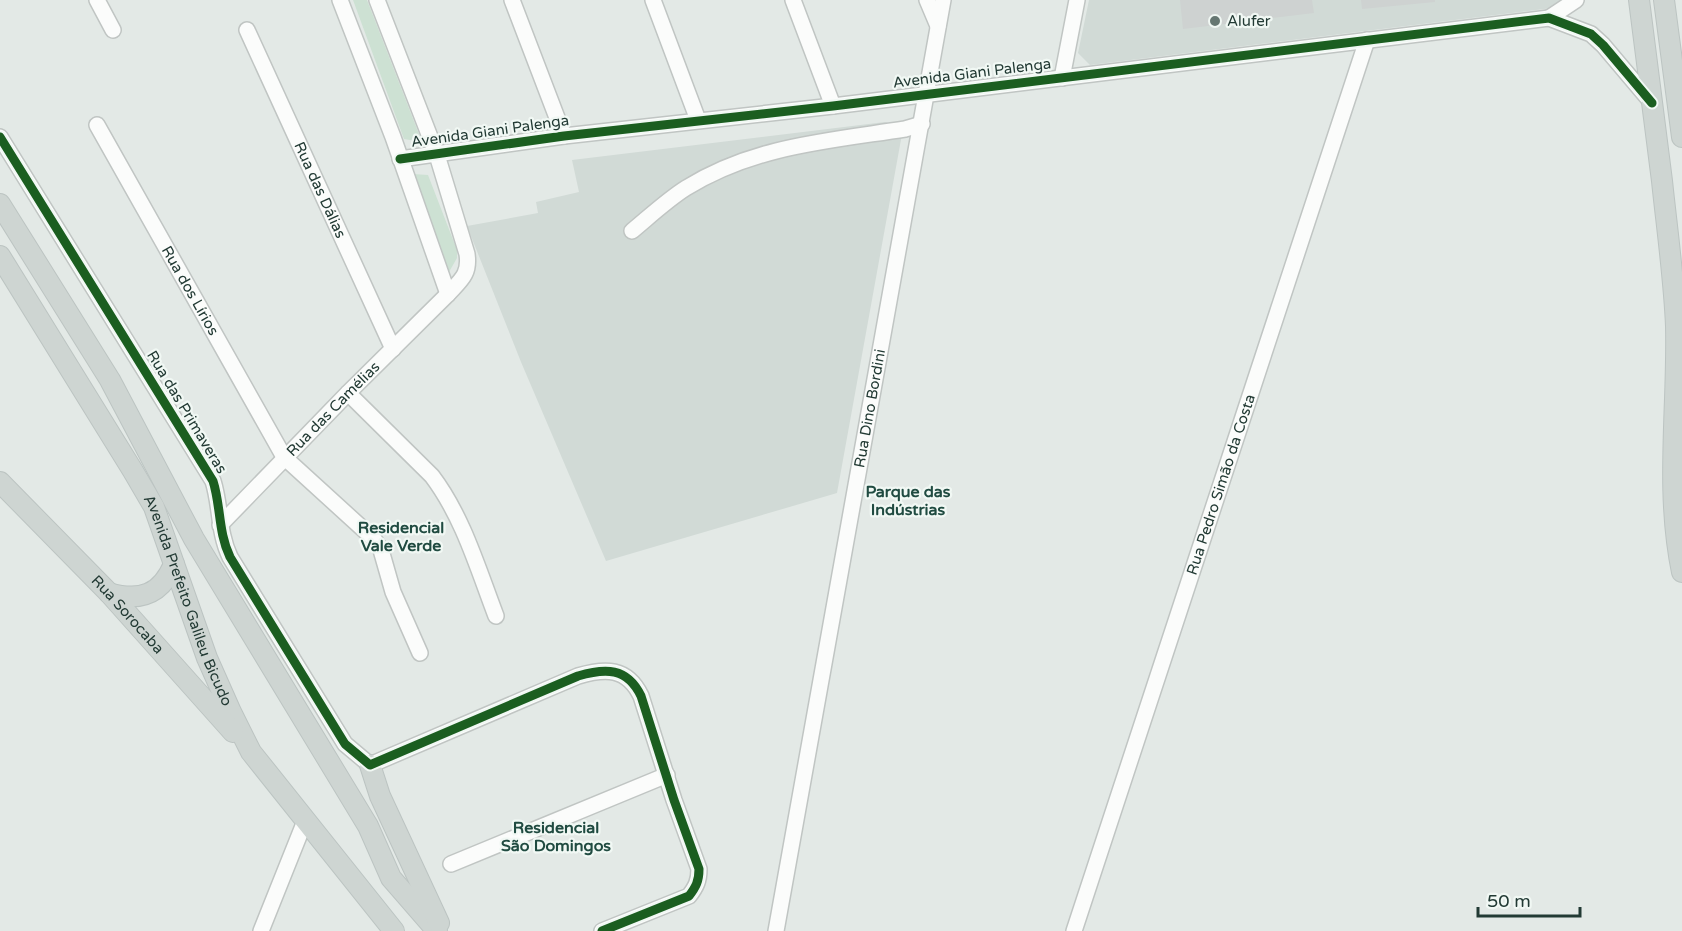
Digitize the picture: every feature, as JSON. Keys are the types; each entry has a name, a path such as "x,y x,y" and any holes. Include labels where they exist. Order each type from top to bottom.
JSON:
{"main road":[{"path":"1639,0 1673,276 1677,374 1672,471 1673,512 1682,572"},
{"path":"1664,0 1682,136"},
{"path":"0,204 110,380 194,539 368,826 391,878 437,931"},
{"name":"Avenida Prefeito Galileu Bicudo","path":"0,256 154,507 207,658 251,752 394,931"},
{"name":"Rua Sorocaba","path":"0,482 109,593 251,752"},
{"path":"109,593 126,598 151,593 169,576 174,564"},
{"path":"370,765 380,796 443,931"}],"street":[{"path":"97,0 113,30"},
{"path":"340,0 448,294"},
{"name":"Rua das Camélias","path":"220,525 448,294 468,269 468,260 437,155 377,0"},
{"path":"512,0 564,136"},
{"path":"653,0 698,120"},
{"path":"793,0 833,106"},
{"path":"927,0 938,26"},
{"name":"Rua Dino Bordini","path":"776,931 943,0"},
{"path":"1062,78 1077,0"},
{"path":"1549,18 1576,0"},
{"path":"1549,18 1591,34 1652,103"},
{"name":"Avenida Giani Palenga","path":"400,159 564,136 833,106 1549,18"},
{"name":"Rua das Dálias","path":"247,30 393,349"},
{"name":"Rua Pedro Simão da Costa","path":"1074,931 1366,40"},
{"path":"1672,62 1682,43"},
{"name":"Rua dos Lírios","path":"97,124 284,458 374,539 381,550 393,592 420,653"},
{"path":"632,231 685,189 752,157 789,147 905,129 922,124"},
{"name":"Rua das Primaveras","path":"0,137 213,480 219,498 220,525 224,545 230,557 345,744 370,765"},
{"path":"348,393 432,476 443,491 455,513 496,616"},
{"path":"370,765 578,676 594,671 610,670 624,675 635,684 699,869 699,878 689,896 602,931"},
{"path":"451,864 667,775"},
{"path":"261,931 305,820"}],"shaded area":[{"path":"1089,0 1562,0 1552,8 1090,65 1078,53"},
{"path":"885,122 897,126 902,134 837,493 606,561 521,362 467,226 538,213 536,202 579,192 572,160"}],"green space":[{"path":"353,0 367,0 422,142 404,139"},
{"path":"413,174 428,175 457,250 457,258 449,272"}],"building":[{"name":"Alufer","path":"1180,0 1312,0 1314,13 1183,29"},
{"path":"1361,0 1435,0 1435,2 1362,9"}],"cycle path":[{"path":"400,159 564,136 833,106 1549,18 1591,34 1652,103"},
{"path":"0,137 213,481 223,538 230,557 345,744 370,765 578,676 597,672 614,672 622,675 635,686 641,696 699,869 698,877 689,896 602,931"}],"place":[{"name":"Alufer","path":"1215,21"}],"district":[{"name":"Parque das Indústrias","path":"908,500"},
{"name":"Residencial Vale Verde","path":"401,536"},
{"name":"Residencial São Domingos","path":"556,836"}]}
